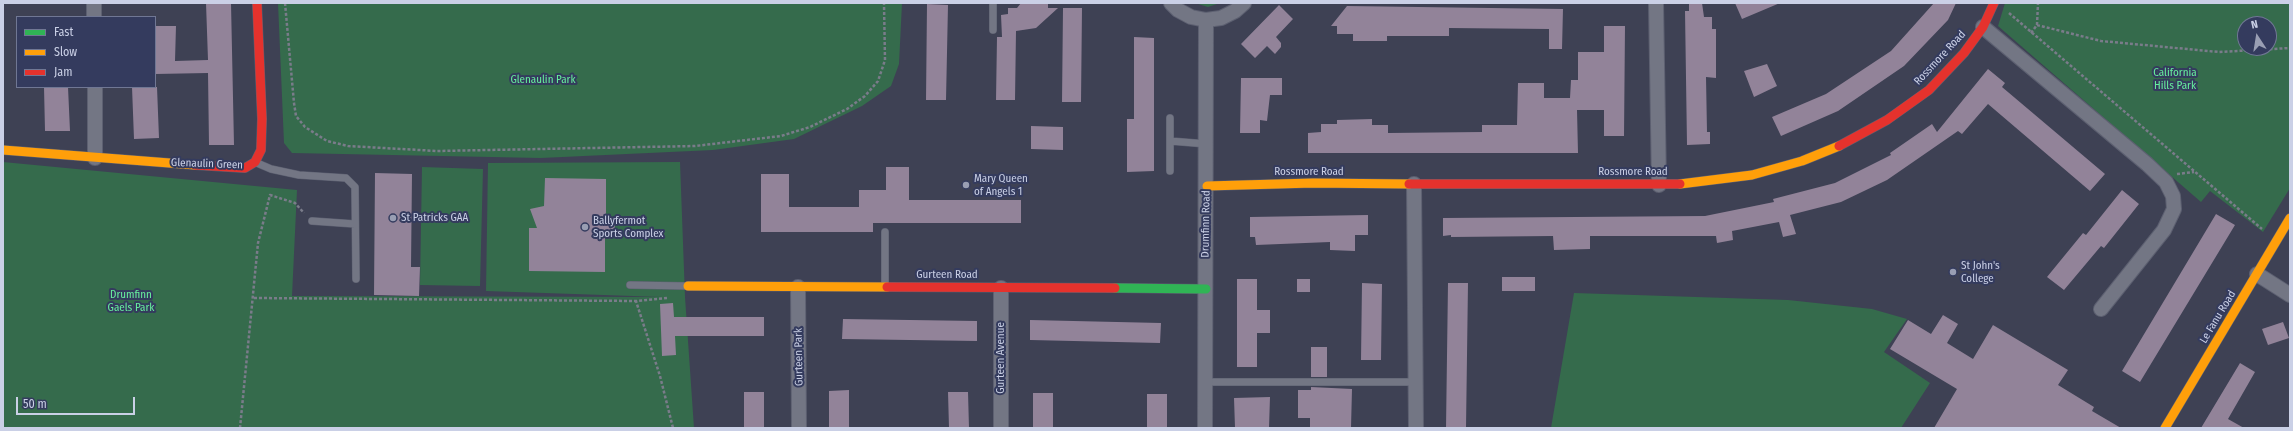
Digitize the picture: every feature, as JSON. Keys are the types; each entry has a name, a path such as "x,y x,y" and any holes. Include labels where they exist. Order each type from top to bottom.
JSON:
{"street":[{"path":"94,3 94,16"},
{"name":"Glenaulin Green","path":"3,150 245,168 255,162 261,150 262,119 257,3"},
{"path":"1171,3 1178,10 1191,17 1206,20 1221,18 1235,12 1244,3"},
{"path":"1656,3 1659,184"},
{"name":"Rossmore Road","path":"1207,186 1312,183 1694,184 1752,175 1802,161 1846,143 1887,120 1929,90 1964,52 1983,27 1994,3"},
{"name":"Drumfinn Road","path":"1205,428 1207,186 1206,20"},
{"path":"1983,27 2147,164 2166,182 2173,196 2174,209 2164,230 2101,309"},
{"path":"95,88 95,158"},
{"path":"1414,184 1416,428"},
{"name":"Le Fanu Road","path":"2165,428 2290,218"},
{"path":"2257,274 2290,295"},
{"name":"Gurteen Road","path":"688,286 1206,289"},
{"name":"Gurteen Park","path":"798,287 799,428"},
{"name":"Gurteen Avenue","path":"1000,288 1001,428"}],"lane":[{"path":"993,3 993,30"},
{"path":"1170,118 1170,171"},
{"path":"1170,141 1207,144"},
{"path":"255,162 271,170 299,175 346,178 354,188 356,279"},
{"path":"312,221 355,224"},
{"path":"885,232 885,287"},
{"path":"630,286 688,286"},
{"path":"1205,382 1416,382"}],"path":[{"path":"285,3 296,116 305,127 327,141 348,146 436,151 695,146 781,136 810,127 847,109 865,96 878,80 885,60 884,3"},
{"path":"2031,33 2037,25 2038,3"},
{"path":"2002,8 2276,241"},
{"path":"2037,25 2101,41 2211,51 2290,48"},
{"path":"240,428 254,298 258,243 270,194 295,202 312,221"},
{"path":"254,298 636,301 671,298"},
{"path":"636,301 660,376 673,428"}],"green space":[{"name":"Glenaulin Park","path":"278,3 902,3 899,64 891,86 862,106 794,139 713,150 541,158 292,153 284,143"},
{"path":"1195,3 1220,3 1208,7"},
{"name":"California Hills Park","path":"2005,3 2290,3 2290,188 2263,232 2210,191 2201,202 1998,26"},
{"name":"Drumfinn Gaels Park","path":"3,162 297,190 292,296 662,297 486,291 488,163 680,162 685,297 694,428 3,428"},
{"path":"422,167 483,169 480,286 420,285"},
{"path":"1574,293 1788,300 1872,309 1907,319 1884,352 1930,383 1901,428 1551,428"}],"building":[{"path":"206,3 231,3 234,145 209,145 208,73 156,74 156,26 176,26 175,61 208,60"},
{"path":"1021,3 1048,3 1048,8 1058,8 1036,28 1016,31 1015,100 996,100 997,37 1002,37 1001,15 1008,14 1008,8 1017,8"},
{"path":"1689,3 1702,3 1704,17 1712,17 1712,29 1716,29 1716,78 1706,77 1707,132 1710,132 1710,144 1687,145 1685,11 1689,11"},
{"path":"1735,3 1780,3 1742,19"},
{"path":"1934,3 1956,3 1948,20 1904,66 1838,111 1781,136 1772,117 1826,94 1891,51"},
{"path":"927,4 948,5 946,100 926,100"},
{"path":"1279,5 1293,19 1276,37 1281,43 1281,47 1275,54 1267,46 1255,58 1241,44"},
{"path":"1347,6 1563,9 1562,49 1549,49 1549,29 1449,28 1449,36 1387,36 1387,41 1353,41 1353,34 1337,34 1337,26 1331,26"},
{"path":"1063,8 1082,8 1081,102 1062,102"},
{"path":"1604,26 1625,26 1624,136 1604,136 1604,110 1577,110 1578,153 1308,153 1308,133 1321,132 1321,124 1337,124 1337,120 1372,119 1372,125 1388,125 1388,133 1482,132 1482,125 1517,125 1518,83 1544,83 1544,98 1570,98 1571,80 1578,80 1578,52 1604,52"},
{"path":"1134,37 1154,38 1154,171 1127,172 1127,119 1134,119"},
{"path":"1767,64 1777,86 1754,97 1744,71"},
{"path":"1988,69 2005,83 2002,87 2105,174 2090,191 1988,104 1962,134 1958,131 1887,180 1841,202 1790,215 1796,234 1783,237 1779,222 1732,231 1733,240 1717,243 1716,236 1590,236 1590,249 1554,250 1553,236 1443,236 1443,218 1705,216 1774,202 1773,199 1835,183 1891,155 1890,153 1932,124 1937,132"},
{"path":"1241,78 1282,78 1282,95 1270,95 1267,121 1260,120 1260,133 1240,133"},
{"path":"157,87 159,138 134,139 132,88"},
{"path":"44,88 68,88 70,131 45,131"},
{"path":"1031,126 1063,127 1063,150 1031,149"},
{"path":"886,167 909,167 909,200 1021,200 1021,223 873,223 873,232 761,232 761,174 789,174 789,207 859,207 859,190 886,190"},
{"name":"St Patricks GAA","path":"375,173 412,174 411,267 420,267 419,296 374,295"},
{"path":"545,178 606,179 606,224 615,224 614,237 605,237 605,272 529,271 529,228 537,228 530,209 544,206"},
{"path":"2122,190 2139,204 2104,248 2101,246 2064,290 2047,277 2083,233 2086,235"},
{"path":"2216,214 2235,225 2140,382 2122,371"},
{"path":"1368,215 1368,235 1355,235 1355,251 1330,250 1330,242 1256,245 1255,237 1250,237 1250,217"},
{"path":"1502,277 1535,277 1535,291 1502,291"},
{"path":"1237,279 1257,279 1257,310 1270,310 1270,333 1257,333 1257,367 1237,367"},
{"path":"1297,279 1310,279 1310,292 1297,292"},
{"path":"1362,283 1382,284 1381,360 1361,360"},
{"path":"1448,283 1468,283 1466,428 1446,428"},
{"path":"673,303 674,317 764,317 764,336 675,336 676,355 662,356 660,304"},
{"path":"1943,315 1958,324 1947,343 1973,359 1993,325 2068,370 2058,385 2094,407 2092,411 2121,428 1934,428 1957,389 1890,349 1908,320 1931,334"},
{"path":"843,319 977,321 977,341 842,339"},
{"path":"1030,320 1161,323 1160,343 1030,340"},
{"path":"2283,322 2289,338 2268,345 2262,329"},
{"path":"1311,347 1327,347 1327,377 1311,377"},
{"path":"2240,363 2255,372 2228,419 2244,428 2201,428"},
{"path":"1311,387 1352,389 1351,428 1310,428 1310,418 1298,418 1298,390 1311,390"},
{"path":"849,390 849,428 829,428 829,391"},
{"path":"744,392 764,392 764,428 744,428"},
{"path":"948,392 968,392 969,428 949,428"},
{"path":"1033,393 1053,393 1053,428 1033,428"},
{"path":"1147,394 1167,394 1167,428 1147,428"},
{"path":"1270,397 1269,428 1235,428 1234,398"}],"traffic: fast":[{"path":"1115,288 1206,289"}],"traffic: slow":[{"path":"1680,184 1752,175 1802,161 1839,146"},
{"path":"3,150 195,165"},
{"path":"1207,186 1313,183 1409,184"},
{"path":"2165,428 2290,218"},
{"path":"688,286 887,287"}],"traffic: jam":[{"path":"195,165 245,168 255,162 261,150 262,119 257,3"},
{"path":"1839,146 1887,120 1929,90 1964,53 1983,27 1994,3"},
{"path":"1409,184 1680,184"},
{"path":"887,287 1115,288"}],"place":[{"name":"Mary Queen of Angels 1","path":"966,185"},
{"name":"St Patricks GAA","path":"393,218"},
{"name":"Ballyfermot Sports Complex","path":"585,227"},
{"name":"St John's College","path":"1953,272"}]}
